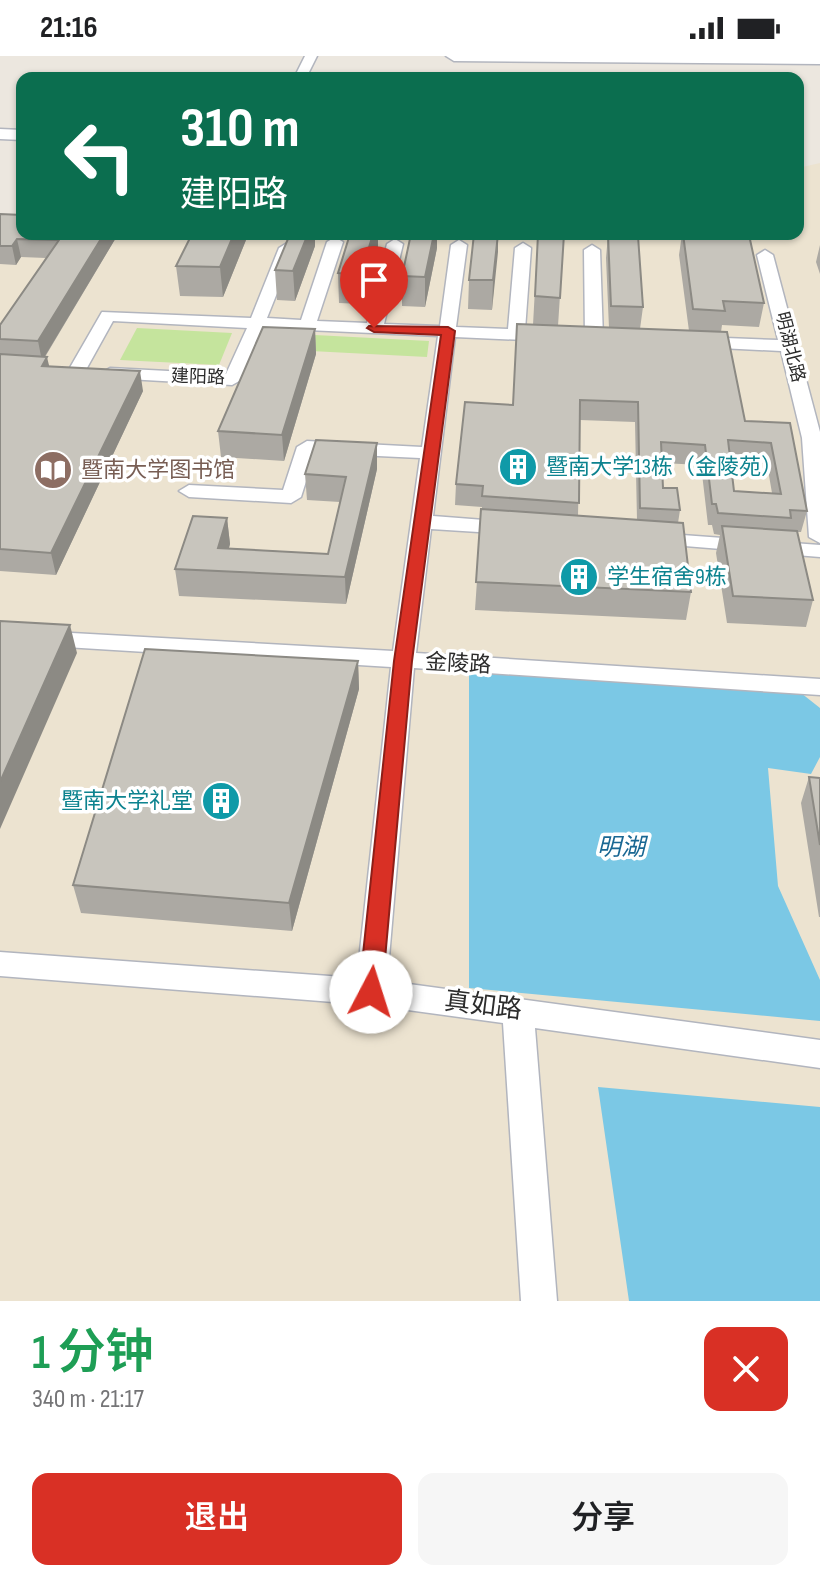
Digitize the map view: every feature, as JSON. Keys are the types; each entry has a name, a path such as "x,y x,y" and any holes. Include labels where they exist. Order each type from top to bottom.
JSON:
{"street":[{"path":"454,56 820,59"},
{"path":"290,240 257,323 586,338 592,250"},
{"path":"307,326 335,242"},
{"path":"374,328 395,244"},
{"path":"371,992 403,661 459,245"},
{"path":"516,334 523,248"},
{"name":"明湖北路","path":"765,255 791,346 812,438 820,537"},
{"name":"建阳路","path":"108,316 257,323 232,380 69,371 108,316"},
{"path":"685,342 791,346"},
{"path":"189,491 291,497 307,447 429,453"},
{"path":"422,522 533,530"},
{"path":"629,537 820,551"},
{"name":"金陵路","path":"0,636 820,687"},
{"name":"真如路","path":"0,964 371,992 820,1054"},
{"path":"518,1010 539,1301"}],"shaded area":[{"path":"820,163 820,1301 0,1301 0,223 16,231 16,240 804,240 804,167"}],"green space":[{"path":"137,328 232,333 219,365 120,360"},
{"path":"277,333 429,341 427,357 272,349"}],"water":[{"name":"明湖","path":"469,671 801,693 820,708 820,757 811,774 768,768 778,886 820,980 820,1021 469,988"},
{"path":"598,1087 820,1107 820,1301 629,1301"}],"building":[{"path":"0,214 16,215 16,240 12,246 0,246"},
{"path":"59,240 100,240 38,341 0,339 0,325"},
{"path":"189,240 231,240 220,267 176,266"},
{"path":"288,240 306,240 293,271 275,270"},
{"path":"348,240 371,240 361,274 338,273"},
{"path":"410,240 433,240 425,277 402,276"},
{"path":"473,240 497,240 493,280 469,280"},
{"path":"538,240 564,240 560,298 535,296"},
{"path":"608,240 638,240 643,307 611,306"},
{"path":"684,240 750,240 764,303 723,301 725,311 693,309"},
{"path":"517,324 727,332 745,421 790,423 807,511 790,510 791,518 718,513 716,504 712,504 705,445 661,442 663,488 677,488 680,510 640,508 638,402 580,400 579,503 482,496 483,486 456,484 465,402 513,405","holes":["728,440 771,443 781,494 734,491"]},
{"path":"263,327 315,329 282,435 218,431"},
{"name":"暨南大学图书馆","path":"0,354 47,357 42,366 140,371 51,553 0,549"},
{"path":"316,440 377,443 345,577 175,569 193,516 227,518 218,548 328,554 346,477 305,474"},
{"name":"学生宿舍9栋","path":"481,509 683,523 691,592 476,582"},
{"path":"722,526 797,531 813,600 733,596"},
{"path":"0,621 70,625 0,782"},
{"name":"暨南大学礼堂","path":"145,649 358,661 289,903 73,885"},
{"path":"809,777 820,778 820,845"}],"place":[{"name":"暨南大学13栋（金陵苑）","path":"518,467"},
{"name":"暨南大学图书馆","path":"53,470"},
{"name":"学生宿舍9栋","path":"579,577"},
{"name":"暨南大学礼堂","path":"221,801"}],"route":[{"path":"371,992 403,661 448,331 374,328"}]}
